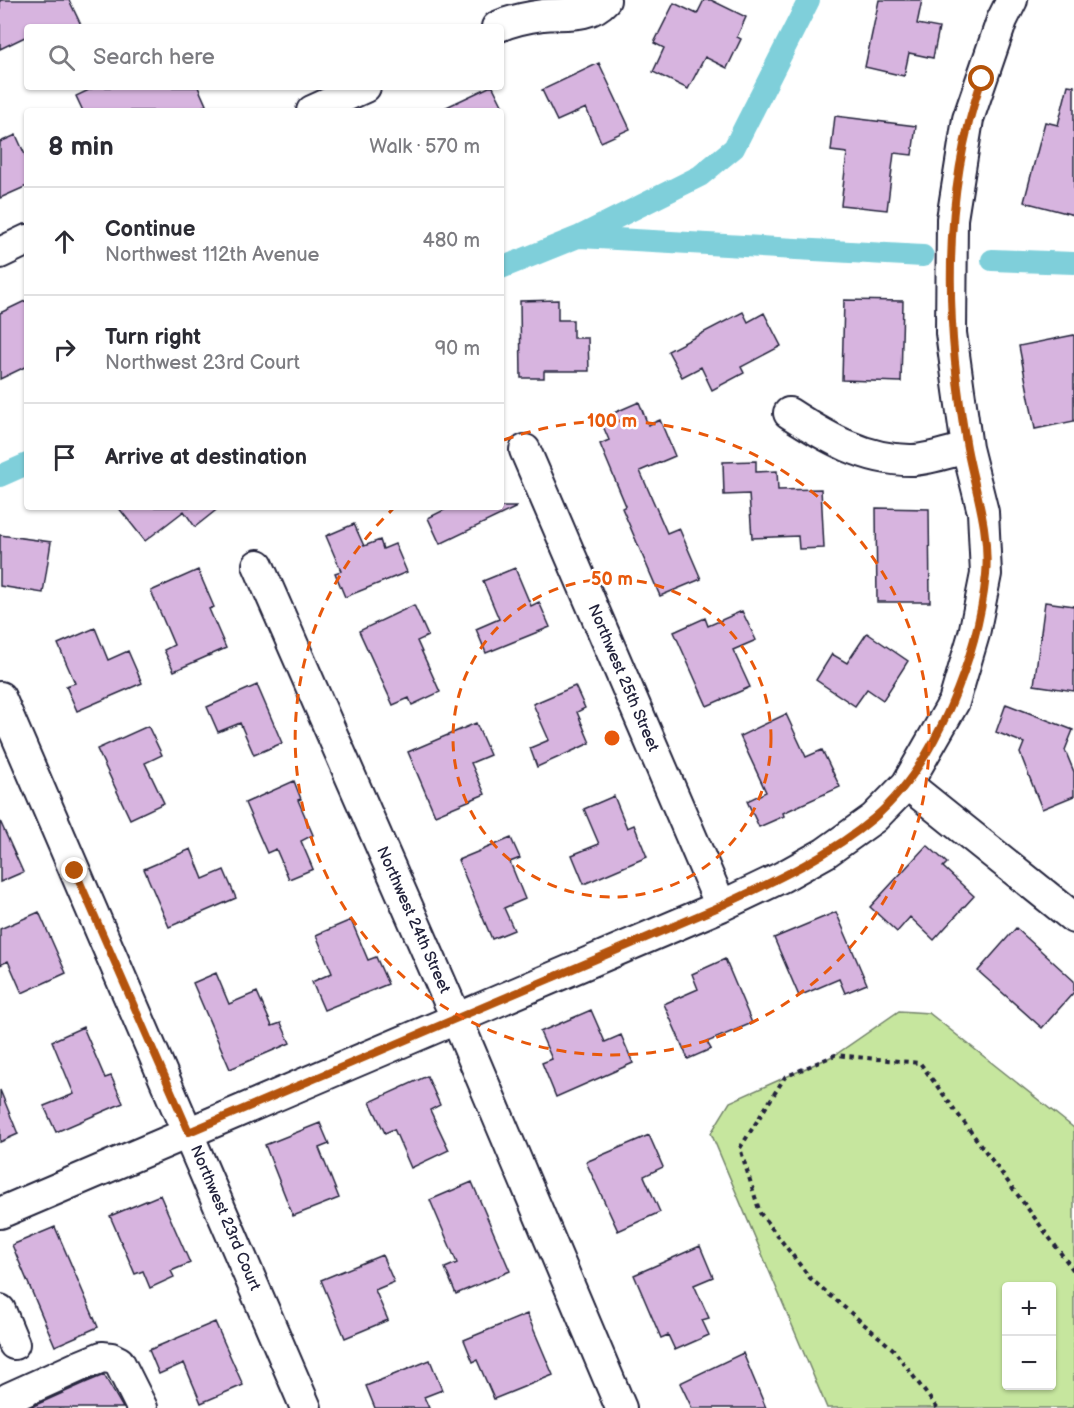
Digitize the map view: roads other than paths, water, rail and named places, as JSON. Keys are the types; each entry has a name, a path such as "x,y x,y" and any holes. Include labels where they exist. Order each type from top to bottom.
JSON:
{"street":[{"path":"504,25 543,15 578,15 605,0"},
{"path":"0,1213 721,906 782,877 825,853 874,818 907,784 954,702 974,634 986,574 983,512 967,448 951,333 952,219 969,118 1002,20 1012,0"},
{"path":"319,108 358,90"},
{"path":"0,253 24,241"},
{"path":"789,413 837,443 874,455 913,460 967,448"},
{"name":"Northwest 25th Street","path":"525,450 721,906"},
{"name":"Northwest 24th Street","path":"258,565 457,1020 621,1408"},
{"name":"Northwest 23rd Court","path":"0,697 306,1408"},
{"path":"907,784 1074,918"},
{"path":"0,1310 14,1344"},
{"path":"13,1403 80,1366 102,1357 119,1362 142,1408"}],"waterway":[{"path":"504,267 578,237 700,176 734,148 809,0"},
{"path":"580,237 923,256"},
{"path":"992,260 1074,263"},
{"path":"0,476 24,465"}]}
